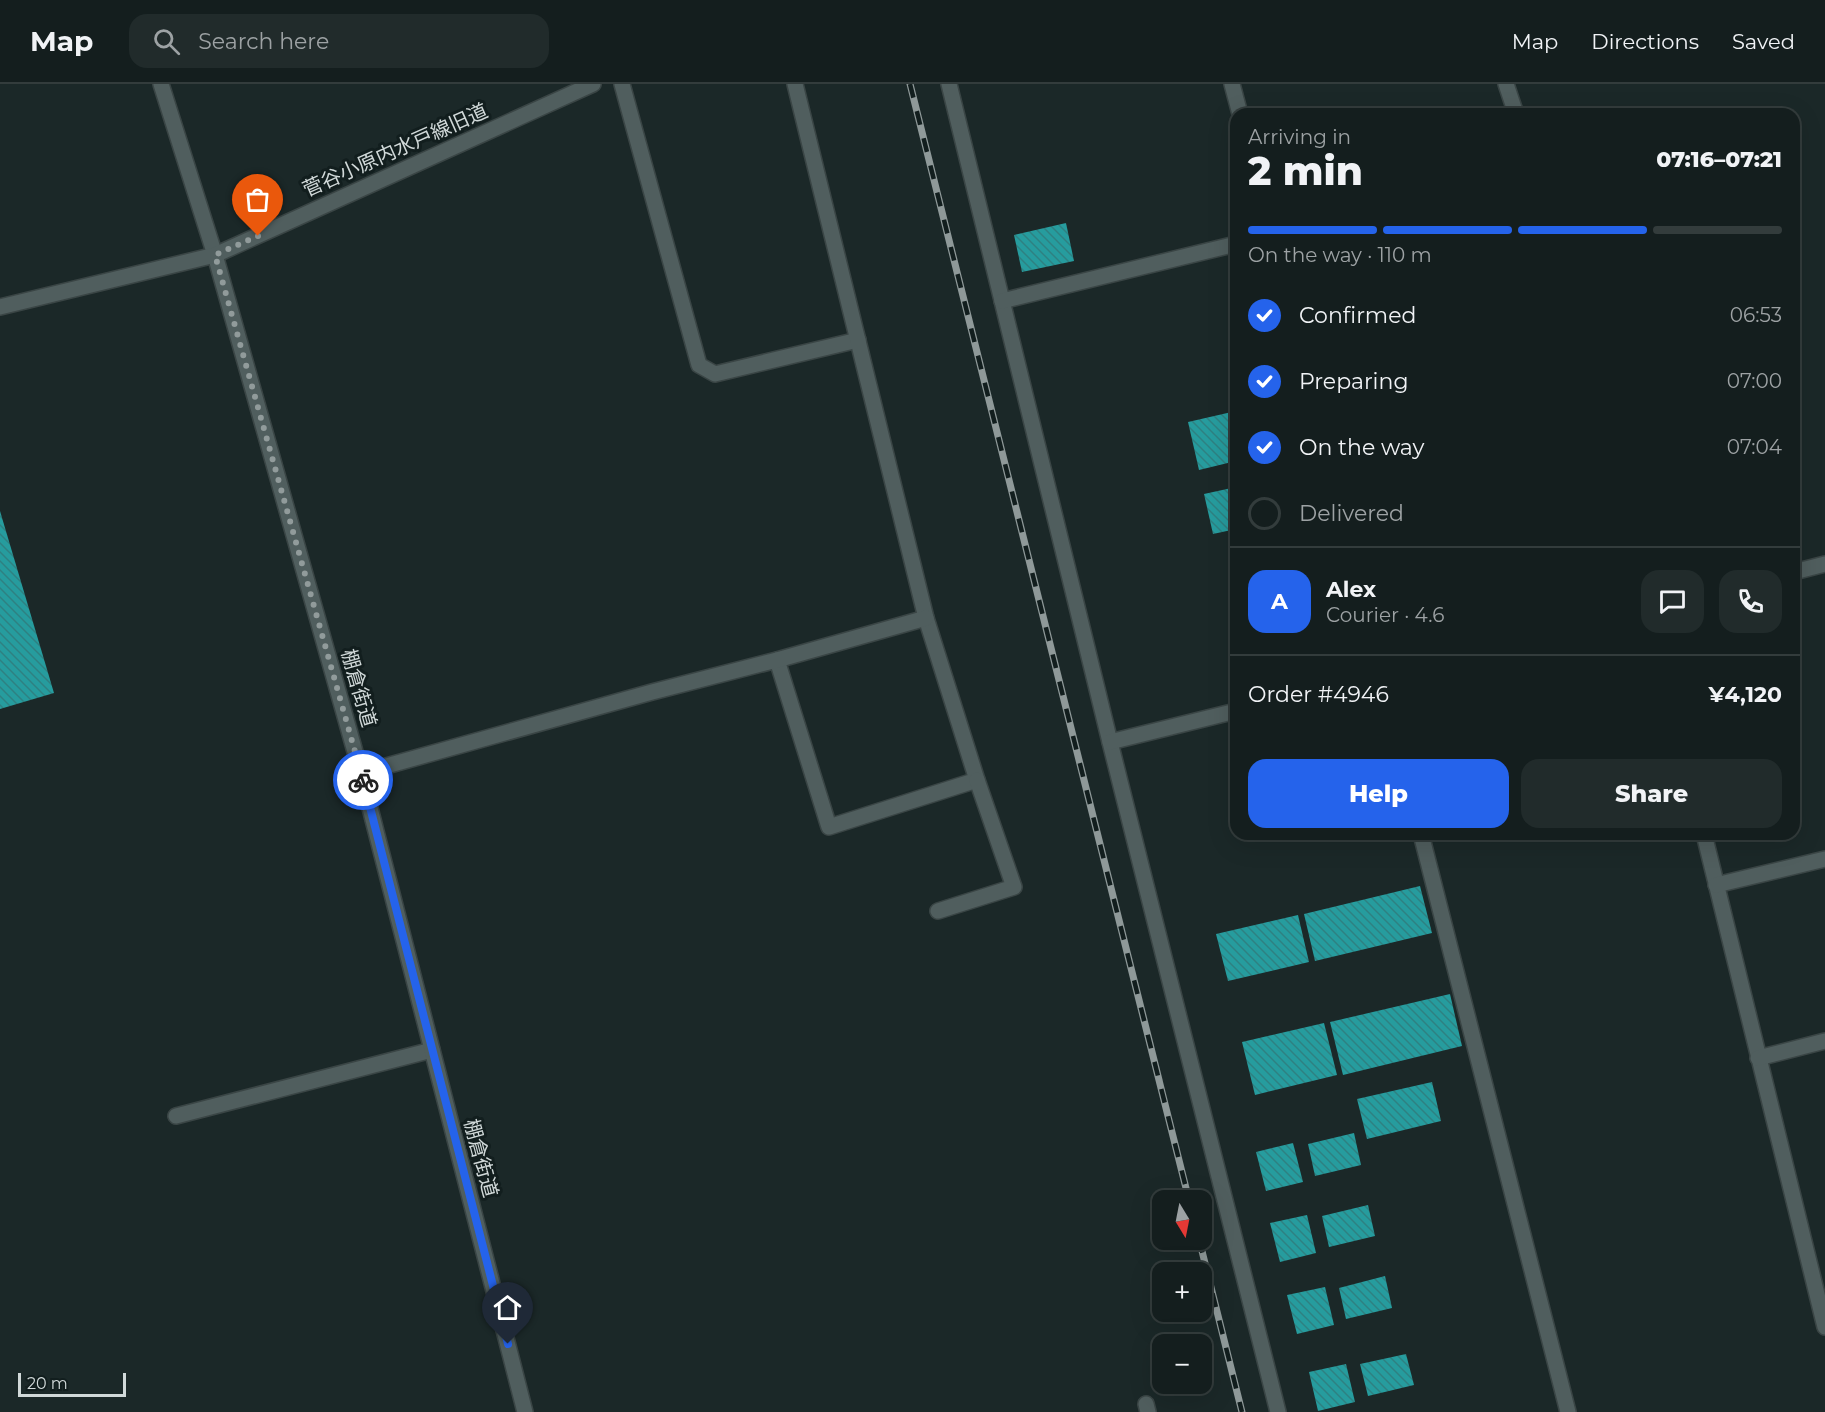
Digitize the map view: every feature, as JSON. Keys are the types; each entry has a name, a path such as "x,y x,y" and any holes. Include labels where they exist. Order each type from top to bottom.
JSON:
{"street":[{"name":"棚倉街道","path":"161,84 215,255 361,773 525,1412"},
{"name":"菅谷小原内水戸線旧道","path":"0,307 215,255 593,84"},
{"path":"622,84 699,365 715,374 858,340"},
{"path":"795,84 926,618 977,780 1014,887 938,911"},
{"path":"949,84 1110,742 1278,1412"},
{"path":"1232,84 1238,108"},
{"path":"1506,84 1514,108"},
{"path":"1002,301 1230,245"},
{"path":"1800,570 1825,564"},
{"path":"361,773 926,618"},
{"path":"777,660 829,827 977,780"},
{"path":"1110,742 1230,712"},
{"path":"1423,840 1568,1412"},
{"path":"1705,840 1825,1327"},
{"path":"1716,885 1825,859"},
{"path":"1758,1058 1825,1041"},
{"path":"176,1116 432,1050"}],"building":[{"path":"1066,223 1074,261 1022,272 1014,235"},
{"path":"1230,412 1230,462 1199,470 1188,422"},
{"path":"1230,488 1230,530 1213,534 1204,494"},
{"path":"0,511 54,693 0,709"},
{"path":"1420,886 1432,933 1315,961 1304,914"},
{"path":"1298,915 1309,962 1228,981 1216,934"},
{"path":"1450,994 1462,1046 1343,1075 1330,1022"},
{"path":"1324,1023 1337,1075 1255,1095 1242,1042"},
{"path":"1432,1082 1441,1121 1367,1139 1357,1099"},
{"path":"1354,1133 1361,1165 1315,1176 1308,1144"},
{"path":"1293,1143 1303,1182 1266,1191 1256,1152"},
{"path":"1368,1205 1375,1236 1329,1247 1322,1216"},
{"path":"1307,1215 1316,1253 1280,1262 1270,1223"},
{"path":"1385,1276 1392,1308 1346,1319 1339,1288"},
{"path":"1325,1287 1334,1325 1297,1334 1287,1295"},
{"path":"1406,1354 1414,1385 1368,1396 1360,1364"},
{"path":"1346,1364 1355,1402 1318,1411 1309,1372"}],"railway":[{"path":"910,84 1186,1190"},
{"path":"1202,1250 1242,1412"}],"way so far":[{"path":"258,236 215,255 363,780"}],"route":[{"path":"363,780 508,1344"}]}
